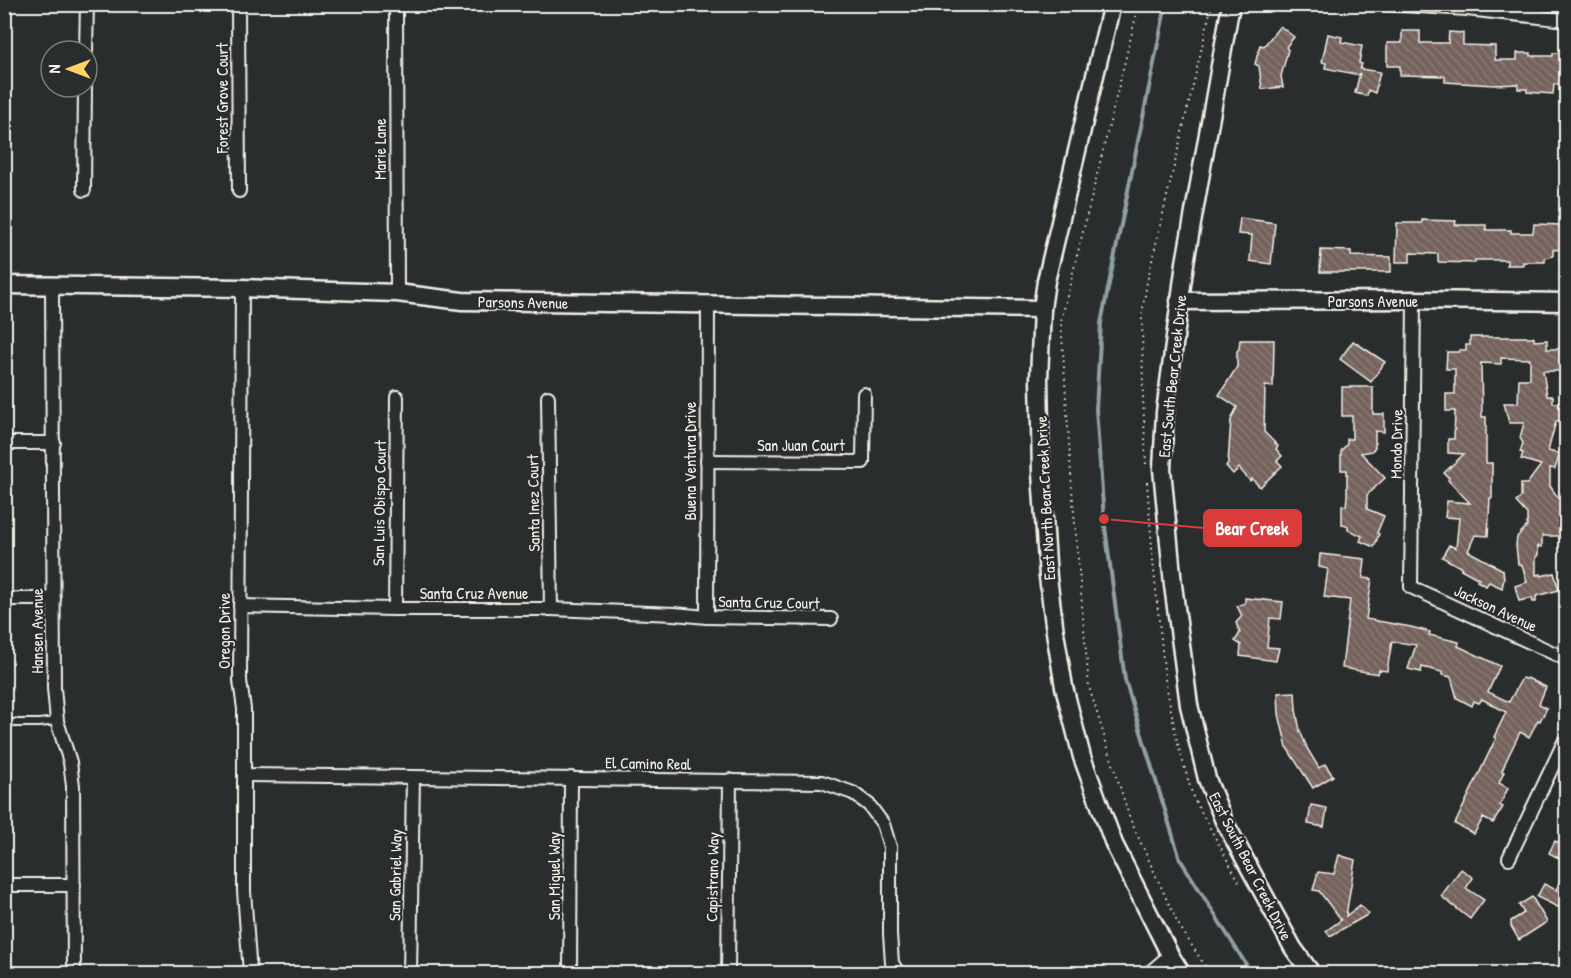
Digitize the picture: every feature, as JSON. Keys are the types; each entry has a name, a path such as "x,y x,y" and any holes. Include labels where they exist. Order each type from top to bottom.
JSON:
{"street":[{"path":"86,39 87,4"},
{"name":"Forest Grove Court","path":"238,4 239,191"},
{"name":"Marie Lane","path":"396,4 397,293"},
{"name":"East North Bear Creek Drive","path":"1112,4 1046,281 1042,309 1039,379 1041,473 1048,577 1054,632 1064,687 1083,757 1114,844 1170,955 1182,974"},
{"name":"East South Bear Creek Drive","path":"1231,4 1179,301 1165,412 1162,468 1173,585 1189,705 1208,779 1224,821 1293,948 1312,974"},
{"path":"1386,4 1467,9 1566,20"},
{"path":"84,190 86,99"},
{"name":"Parsons Avenue","path":"4,285 242,288 397,293 462,301 1042,309"},
{"name":"Hansen Avenue","path":"52,285 54,688 57,721 70,762 73,786 74,974"},
{"name":"Oregon Drive","path":"242,288 240,681 244,709 244,891 250,974"},
{"name":"Mondo Drive","path":"1411,587 1414,300"},
{"name":"Parsons Avenue","path":"1179,301 1566,302"},
{"name":"Buena Ventura Drive","path":"707,617 708,305"},
{"name":"San Juan Court","path":"707,460 863,462 864,394"},
{"name":"San Luis Obispo Court","path":"395,609 397,397"},
{"name":"Santa Inez Court","path":"548,397 551,609"},
{"path":"4,443 54,443"},
{"name":"Jackson Avenue","path":"1411,587 1566,658"},
{"path":"4,599 54,599"},
{"name":"Santa Cruz Avenue","path":"240,606 551,609 707,617"},
{"name":"Santa Cruz Court","path":"707,617 831,620"},
{"path":"1509,858 1565,743"},
{"name":"El Camino Real","path":"244,775 822,782 853,793 869,805 883,824 890,847 892,963 899,974"},
{"name":"San Gabriel Way","path":"410,974 413,777"},
{"name":"San Miguel Way","path":"570,974 571,778"},
{"name":"Capistrano Way","path":"728,974 730,780"},
{"path":"4,885 74,885"},
{"path":"1148,974 1170,955"}],"lane":[{"path":"4,723 57,721"}],"path":[{"path":"1139,4 1061,321 1072,489 1089,687 1130,819 1177,922 1210,974"}],"building":[{"path":"1280,26 1294,37 1286,47 1288,50 1281,76 1283,87 1262,89 1259,66 1255,64 1260,45 1264,46"},
{"path":"1402,31 1420,31 1420,43 1448,43 1449,32 1463,33 1463,45 1495,46 1495,60 1517,60 1517,53 1531,53 1531,56 1553,56 1553,53 1566,53 1566,84 1554,84 1553,94 1527,92 1527,89 1518,89 1518,84 1445,82 1445,76 1400,75 1400,66 1387,66 1387,43 1402,43"},
{"path":"1328,34 1342,37 1341,42 1362,46 1360,69 1380,72 1375,93 1368,90 1367,96 1355,93 1360,73 1359,75 1325,68 1326,63 1322,62"},
{"path":"1240,218 1275,223 1271,264 1250,261 1252,235 1238,234"},
{"path":"1422,220 1456,221 1455,225 1486,225 1486,230 1511,230 1511,233 1533,233 1534,224 1561,225 1561,249 1553,250 1553,256 1545,258 1545,262 1523,262 1523,265 1507,265 1507,260 1475,260 1475,263 1438,262 1438,254 1410,253 1410,262 1396,262 1397,223 1422,223"},
{"path":"1321,250 1351,251 1351,256 1391,257 1391,272 1320,272"},
{"path":"1470,337 1534,337 1534,341 1547,340 1547,349 1560,349 1560,371 1543,371 1547,396 1553,396 1553,403 1562,404 1562,421 1556,421 1548,451 1560,454 1555,469 1550,468 1550,486 1556,495 1560,496 1560,536 1542,536 1542,547 1538,546 1536,557 1536,575 1554,573 1559,590 1536,596 1536,602 1533,602 1532,598 1519,601 1515,586 1527,582 1522,565 1518,564 1516,545 1517,537 1527,526 1527,514 1516,502 1521,497 1521,484 1527,484 1541,465 1521,459 1523,453 1520,452 1523,443 1520,438 1524,423 1509,423 1504,403 1518,403 1519,379 1530,379 1530,359 1501,358 1501,364 1481,363 1482,417 1486,417 1486,463 1492,463 1492,498 1490,498 1488,536 1475,535 1468,551 1503,570 1502,588 1489,582 1486,586 1477,581 1479,579 1442,557 1449,545 1456,548 1459,518 1445,517 1447,501 1470,503 1444,473 1464,454 1448,453 1448,439 1454,439 1455,411 1446,411 1446,394 1455,394 1455,369 1446,369 1447,352 1466,350 1466,345 1470,345"},
{"path":"1240,340 1274,340 1273,387 1265,386 1264,432 1278,446 1276,449 1282,456 1277,461 1282,466 1260,487 1252,479 1250,481 1239,468 1233,474 1226,466 1231,420 1237,407 1219,395 1237,367"},
{"path":"1353,341 1385,362 1371,382 1340,359"},
{"path":"1342,387 1373,387 1373,414 1384,414 1384,432 1375,431 1375,447 1372,451 1361,453 1385,478 1367,495 1367,509 1384,516 1374,547 1360,541 1362,536 1348,530 1348,526 1342,525 1342,505 1346,506 1347,496 1347,470 1341,470 1341,451 1347,444 1347,439 1352,439 1352,416 1342,416"},
{"path":"1320,554 1365,559 1363,578 1372,579 1366,619 1411,627 1430,632 1429,635 1459,642 1458,646 1500,666 1488,692 1509,702 1522,678 1546,687 1539,704 1547,708 1529,737 1520,732 1502,771 1504,772 1499,783 1508,788 1500,805 1503,807 1493,823 1483,818 1474,834 1455,824 1506,712 1482,699 1479,703 1474,701 1472,706 1457,698 1451,677 1442,675 1442,672 1422,667 1421,672 1408,669 1416,645 1392,641 1387,671 1379,670 1378,674 1342,668 1350,600 1324,597 1328,569 1319,567"},
{"path":"1245,598 1283,602 1281,619 1270,618 1267,647 1279,648 1276,661 1240,656 1241,645 1235,641 1240,633 1236,623 1242,616 1237,606 1245,603"},
{"path":"1295,692 1300,731 1308,750 1319,768 1325,764 1333,776 1313,788 1287,748 1279,714 1278,693"},
{"path":"1311,805 1327,808 1324,827 1308,824"},
{"path":"1555,841 1566,846 1566,862 1549,853"},
{"path":"1339,855 1355,860 1346,916 1360,905 1369,914 1330,936 1326,931 1341,920 1319,891 1313,890 1318,872 1334,874"},
{"path":"1566,867 1566,911 1537,897 1544,884 1556,890"},
{"path":"1461,869 1473,878 1466,888 1484,900 1470,919 1441,896"},
{"path":"1532,897 1547,922 1519,940 1511,926 1511,921 1524,913 1519,905"}],"waterway":[{"path":"1166,4 1101,323 1096,409 1104,519 1125,680 1180,859 1252,974"}],"place":[{"name":"Bear Creek","path":"1104,519"}]}
